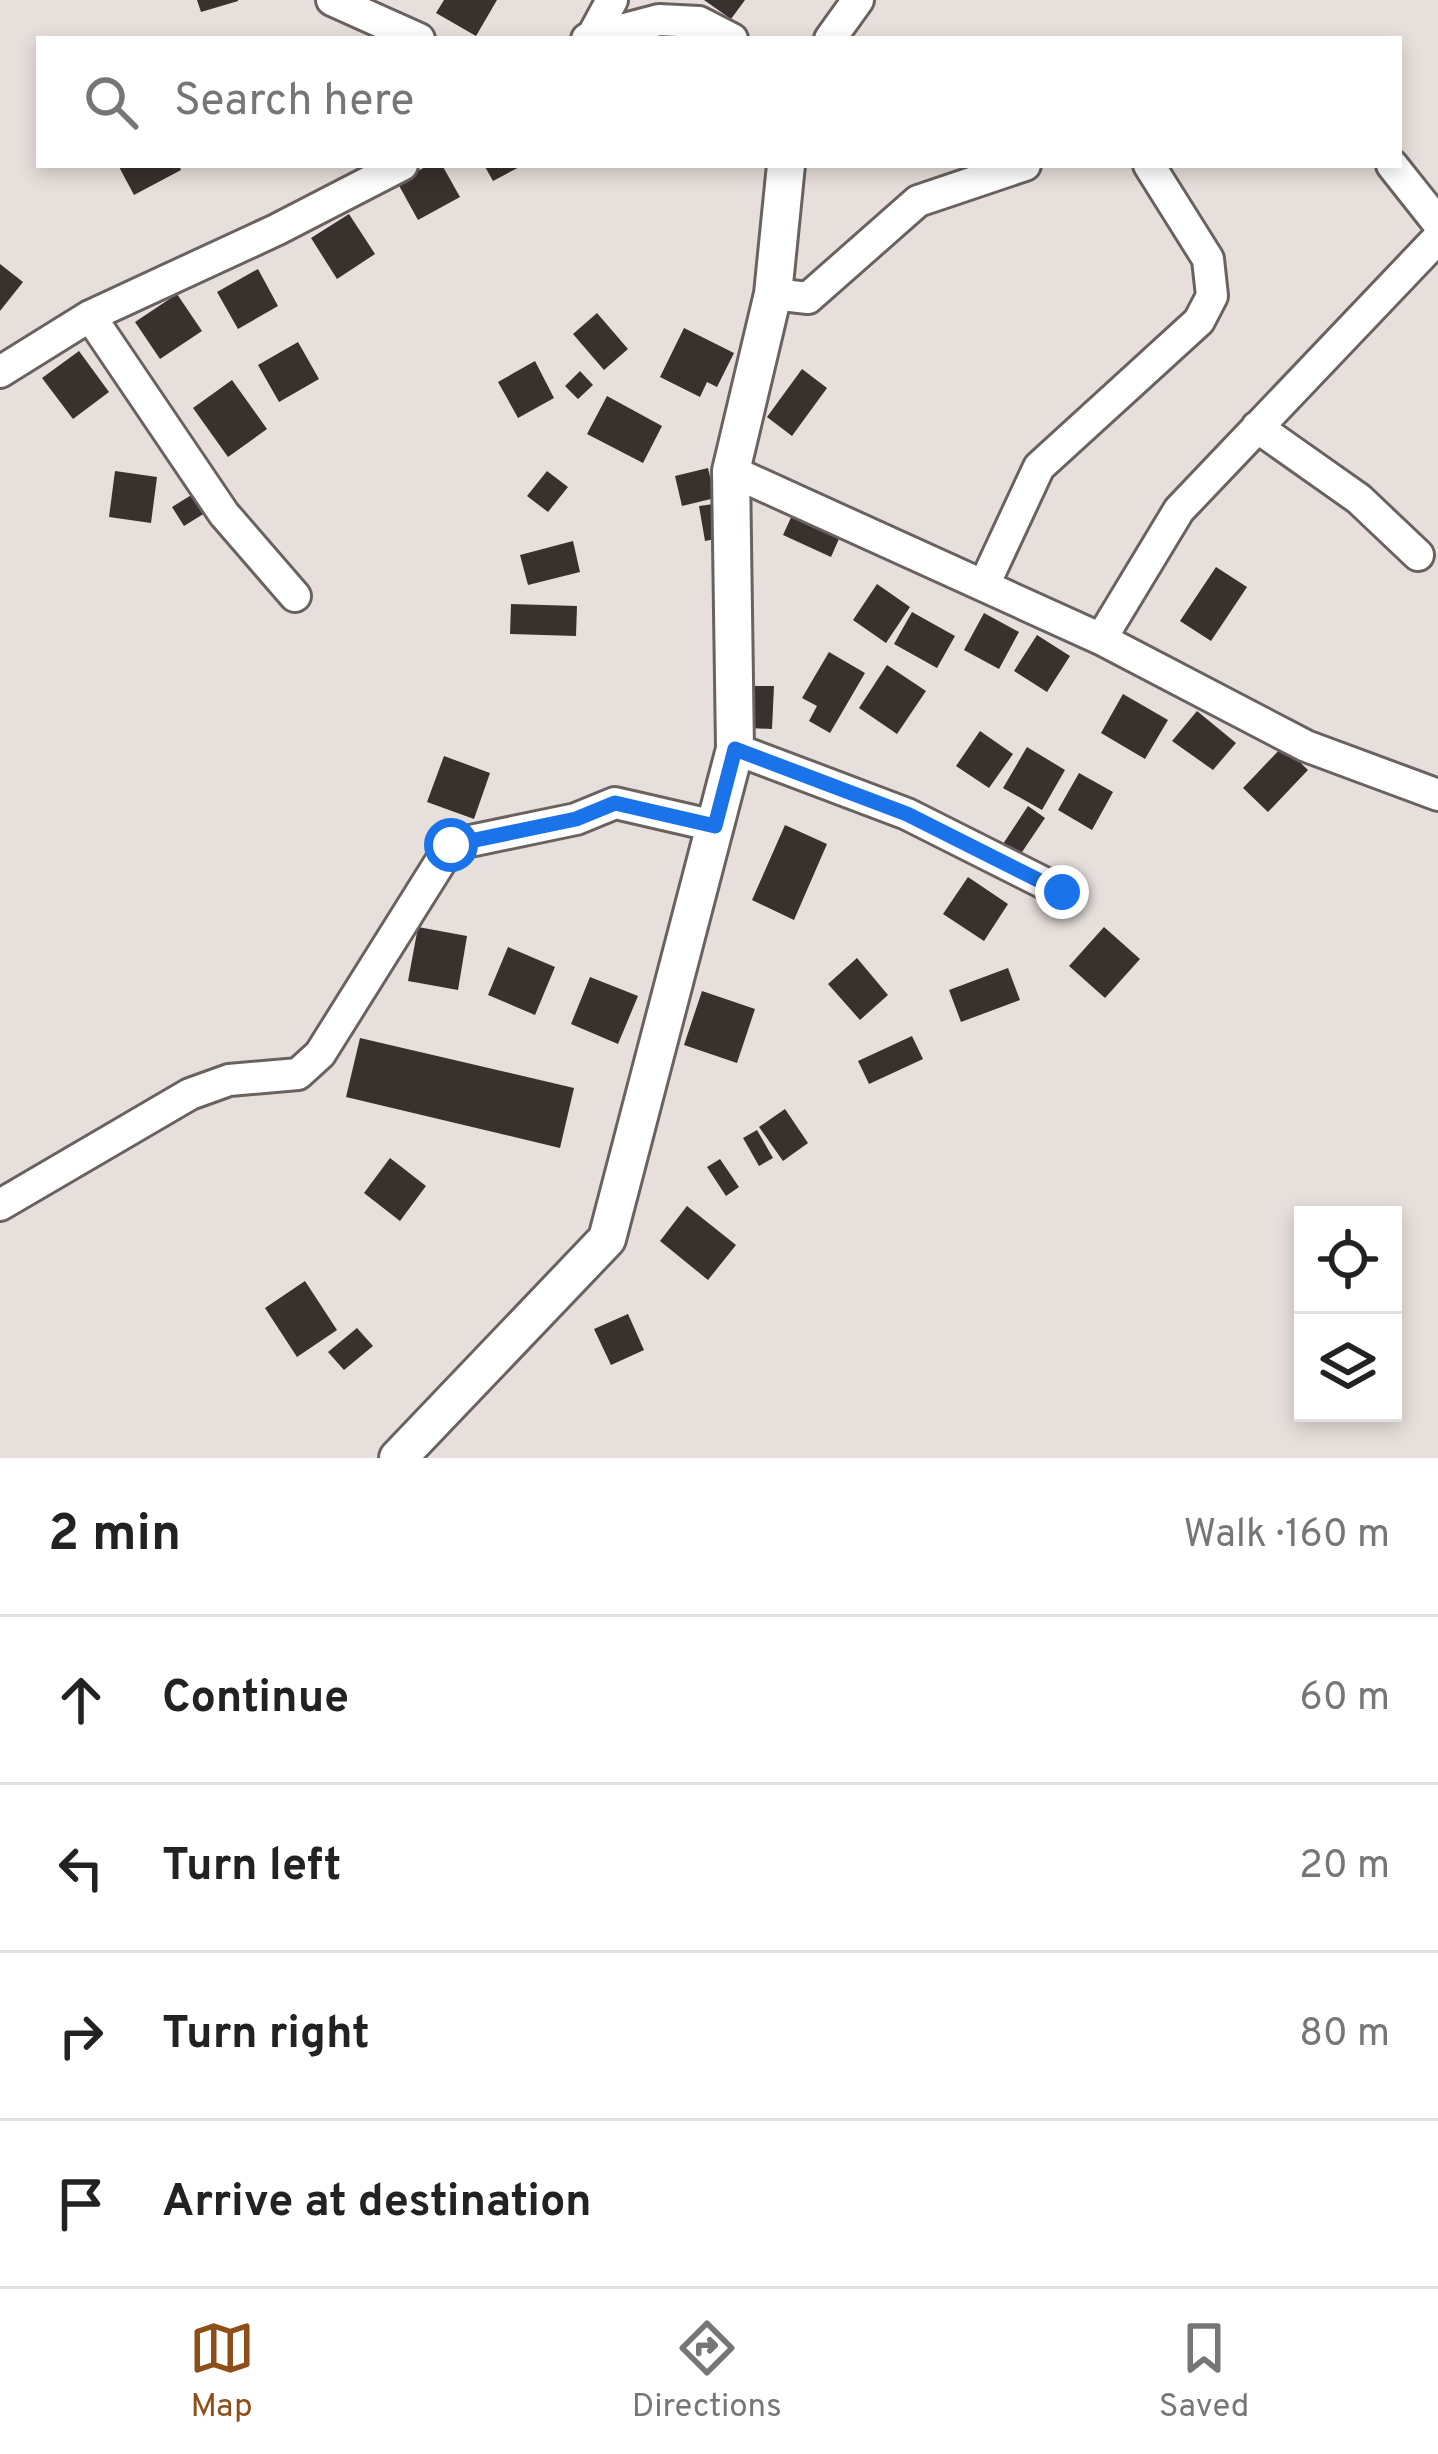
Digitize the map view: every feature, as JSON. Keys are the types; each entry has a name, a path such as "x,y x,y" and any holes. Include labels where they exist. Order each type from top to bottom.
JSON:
{"street":[{"path":"332,0 412,36"},
{"path":"591,36 612,0"},
{"path":"832,36 858,0"},
{"path":"594,36 658,20 699,22 726,36"},
{"path":"0,372 90,316 396,168"},
{"path":"398,1458 607,1239 735,749 730,471 773,294 786,168"},
{"path":"773,294 808,298 918,201 1016,168"},
{"path":"983,585 1039,467 1199,321 1212,296 1208,260 1151,168"},
{"path":"1394,168 1438,223"},
{"path":"1101,639 1179,510 1438,238"},
{"path":"90,316 224,514 295,596"},
{"path":"1257,427 1359,500 1418,555"},
{"path":"730,471 1101,639 1306,746 1438,795"},
{"path":"735,749 907,814 1062,892"},
{"path":"0,1205 190,1094 229,1080 298,1074 320,1054 451,845 576,819 615,803 715,826"}],"building":[{"path":"197,0 238,0 238,1 201,12"},
{"path":"444,0 497,0 476,36 436,13"},
{"path":"704,0 745,0 731,19"},
{"path":"120,168 180,168 181,170 134,195"},
{"path":"423,168 444,168 460,197 418,220 397,182"},
{"path":"486,168 517,168 493,181"},
{"path":"349,214 375,254 337,279 311,238"},
{"path":"0,264 23,282 0,311"},
{"path":"258,269 278,306 238,329 217,292"},
{"path":"177,294 202,331 160,359 135,322"},
{"path":"597,313 628,349 604,370 573,334"},
{"path":"684,328 734,353 717,387 707,382 700,397 660,377"},
{"path":"298,342 319,379 279,402 258,365"},
{"path":"79,351 109,392 73,419 42,378"},
{"path":"535,361 554,398 518,418 498,382"},
{"path":"802,369 827,388 792,436 767,417"},
{"path":"580,371 593,385 578,399 565,386"},
{"path":"232,380 267,429 228,457 193,408"},
{"path":"607,396 662,426 643,463 587,434"},
{"path":"708,468 715,498 682,506 675,476"},
{"path":"115,471 157,477 151,523 109,517"},
{"path":"547,471 568,487 548,512 527,496"},
{"path":"193,494 205,513 184,526 172,507"},
{"path":"721,503 726,537 705,541 699,506"},
{"path":"794,511 842,532 831,557 783,535"},
{"path":"573,541 580,572 528,585 520,555"},
{"path":"1216,567 1247,587 1211,641 1180,621"},
{"path":"877,584 910,607 886,643 853,620"},
{"path":"511,604 577,606 576,636 510,634"},
{"path":"912,612 955,636 937,668 894,644"},
{"path":"984,613 1019,632 999,669 964,650"},
{"path":"1037,635 1070,656 1047,692 1014,671"},
{"path":"829,652 865,673 830,733 809,721 817,706 802,698"},
{"path":"887,665 926,691 897,734 859,708"},
{"path":"751,686 774,686 772,729 750,728"},
{"path":"1123,694 1168,720 1145,759 1101,733"},
{"path":"1197,711 1236,743 1213,770 1172,741"},
{"path":"980,731 1013,754 989,788 956,766"},
{"path":"1283,746 1308,770 1268,812 1243,788"},
{"path":"1027,747 1065,770 1042,810 1003,788"},
{"path":"444,756 490,773 474,819 427,802"},
{"path":"1079,773 1113,792 1092,830 1058,810"},
{"path":"1028,806 1045,818 1020,855 1003,844"},
{"path":"785,825 827,844 794,920 752,900"},
{"path":"968,877 1008,904 984,941 943,914"},
{"path":"418,927 467,936 458,990 408,981"},
{"path":"1104,927 1140,959 1105,998 1069,966"},
{"path":"508,947 555,967 535,1015 488,995"},
{"path":"857,958 888,995 860,1020 828,984"},
{"path":"1008,968 1020,1000 961,1022 949,990"},
{"path":"590,977 638,996 618,1044 571,1024"},
{"path":"702,991 755,1009 737,1063 684,1045"},
{"path":"912,1036 923,1059 869,1084 858,1061"},
{"path":"360,1038 574,1088 560,1148 346,1097"},
{"path":"785,1109 808,1143 783,1161 759,1127"},
{"path":"757,1130 773,1158 759,1166 743,1138"},
{"path":"390,1158 426,1186 400,1221 364,1193"},
{"path":"720,1159 739,1187 726,1196 707,1167"},
{"path":"687,1206 736,1245 708,1280 660,1241"},
{"path":"305,1281 337,1330 297,1357 265,1308"},
{"path":"628,1314 644,1350 611,1365 594,1329"},
{"path":"357,1328 373,1346 344,1370 328,1352"}],"route":[{"path":"451,845 576,819 615,803 715,826 735,749 907,814 1062,892"}]}
